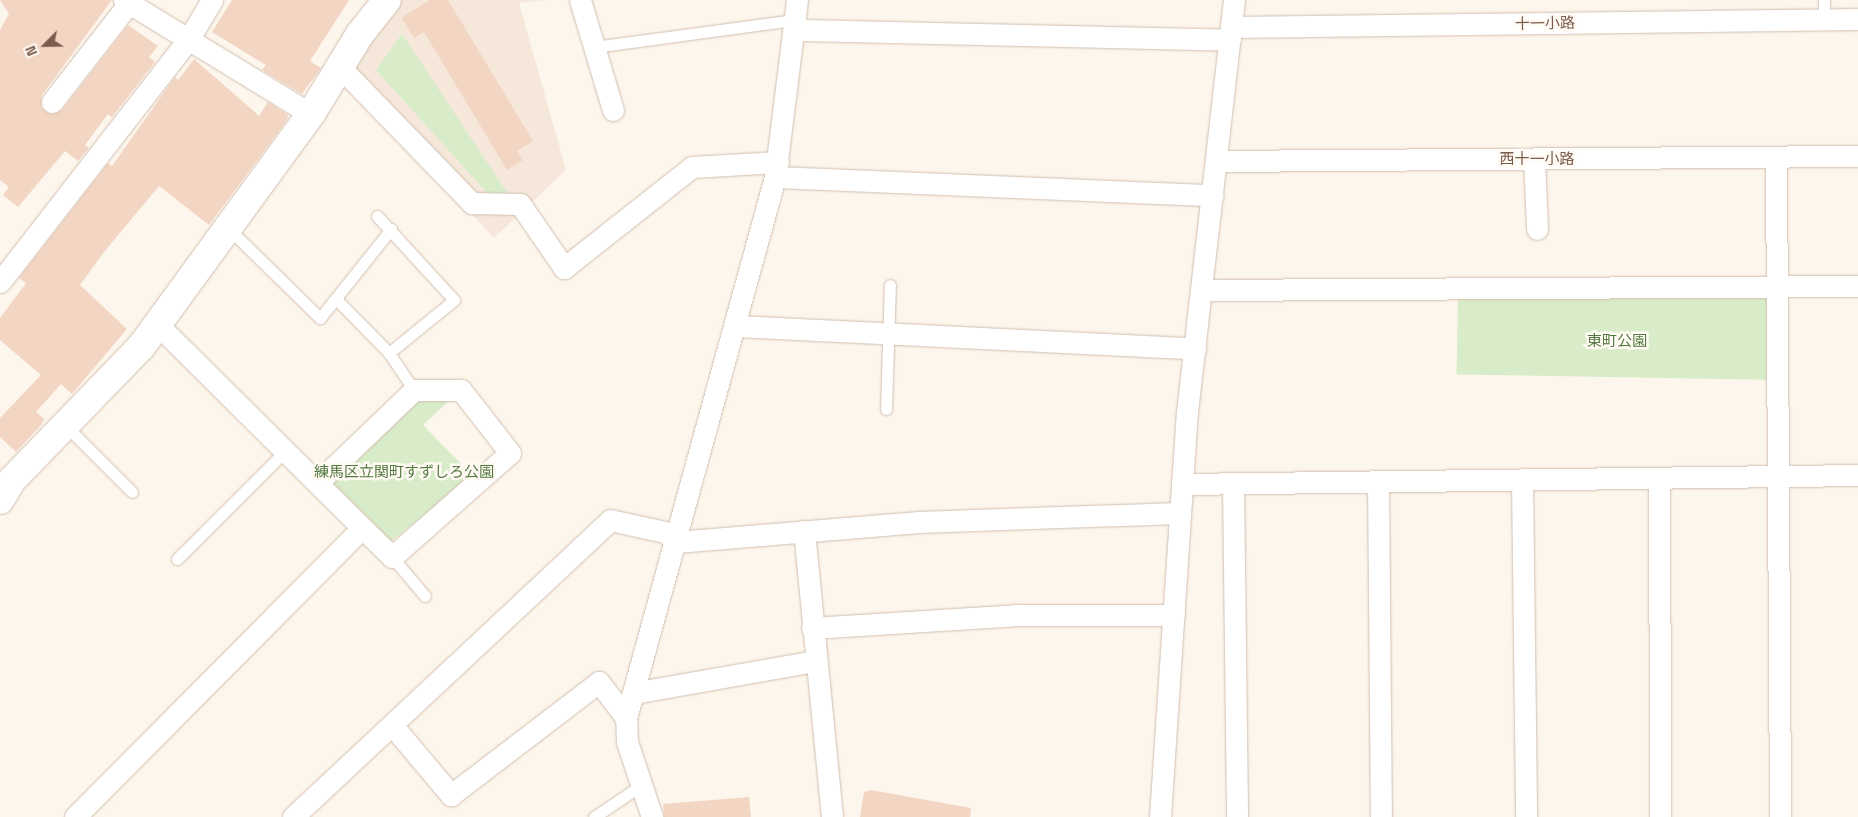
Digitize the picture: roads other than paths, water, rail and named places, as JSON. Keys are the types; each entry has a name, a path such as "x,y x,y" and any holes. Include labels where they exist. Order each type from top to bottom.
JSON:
{"street":[{"path":"0,282 188,40 212,0"},
{"path":"4,484 141,347 311,114 340,67 387,0"},
{"path":"580,0 613,110"},
{"path":"652,817 640,786 627,742 626,718 651,619 676,542 777,169 797,0"},
{"path":"1160,817 1179,513 1195,348 1234,0"},
{"path":"52,102 127,2 311,114"},
{"name":"十一小路","path":"795,24 803,30 1230,34 1824,10 1858,19"},
{"path":"340,67 472,202 520,204 564,268 692,167 777,169 1212,196"},
{"name":"西十一小路","path":"1216,161 1858,156"},
{"path":"1776,158 1780,817"},
{"path":"1534,159 1537,229"},
{"path":"1202,290 1858,286"},
{"path":"157,324 362,528 392,557 510,453 461,390 414,390 317,483"},
{"path":"736,326 1195,348"},
{"path":"1182,484 1858,475"},
{"path":"1659,478 1660,817"},
{"path":"1522,479 1526,817"},
{"path":"1378,481 1381,817"},
{"path":"1233,484 1237,817"},
{"path":"293,817 610,520 665,532 676,542 918,522 1179,513"},
{"path":"75,817 362,528"},
{"path":"804,531 814,662 832,817"},
{"path":"812,628 1016,614 1174,615"},
{"path":"633,693 814,662"},
{"path":"392,725 450,795 599,682 626,718"}],"lane":[{"path":"594,47 787,20 795,24"},
{"path":"377,216 391,229 454,300 389,353"},
{"path":"228,228 320,318 391,229"},
{"path":"886,409 891,333 890,285"},
{"path":"336,299 389,353 414,390"},
{"path":"64,424 132,492"},
{"path":"177,559 285,451"},
{"path":"392,557 425,596"},
{"path":"594,817 640,786"}],"park label":[{"name":"東町公園","path":"1617,341"},
{"name":"練馬区立関町すずしろ公園","path":"404,472"}]}
